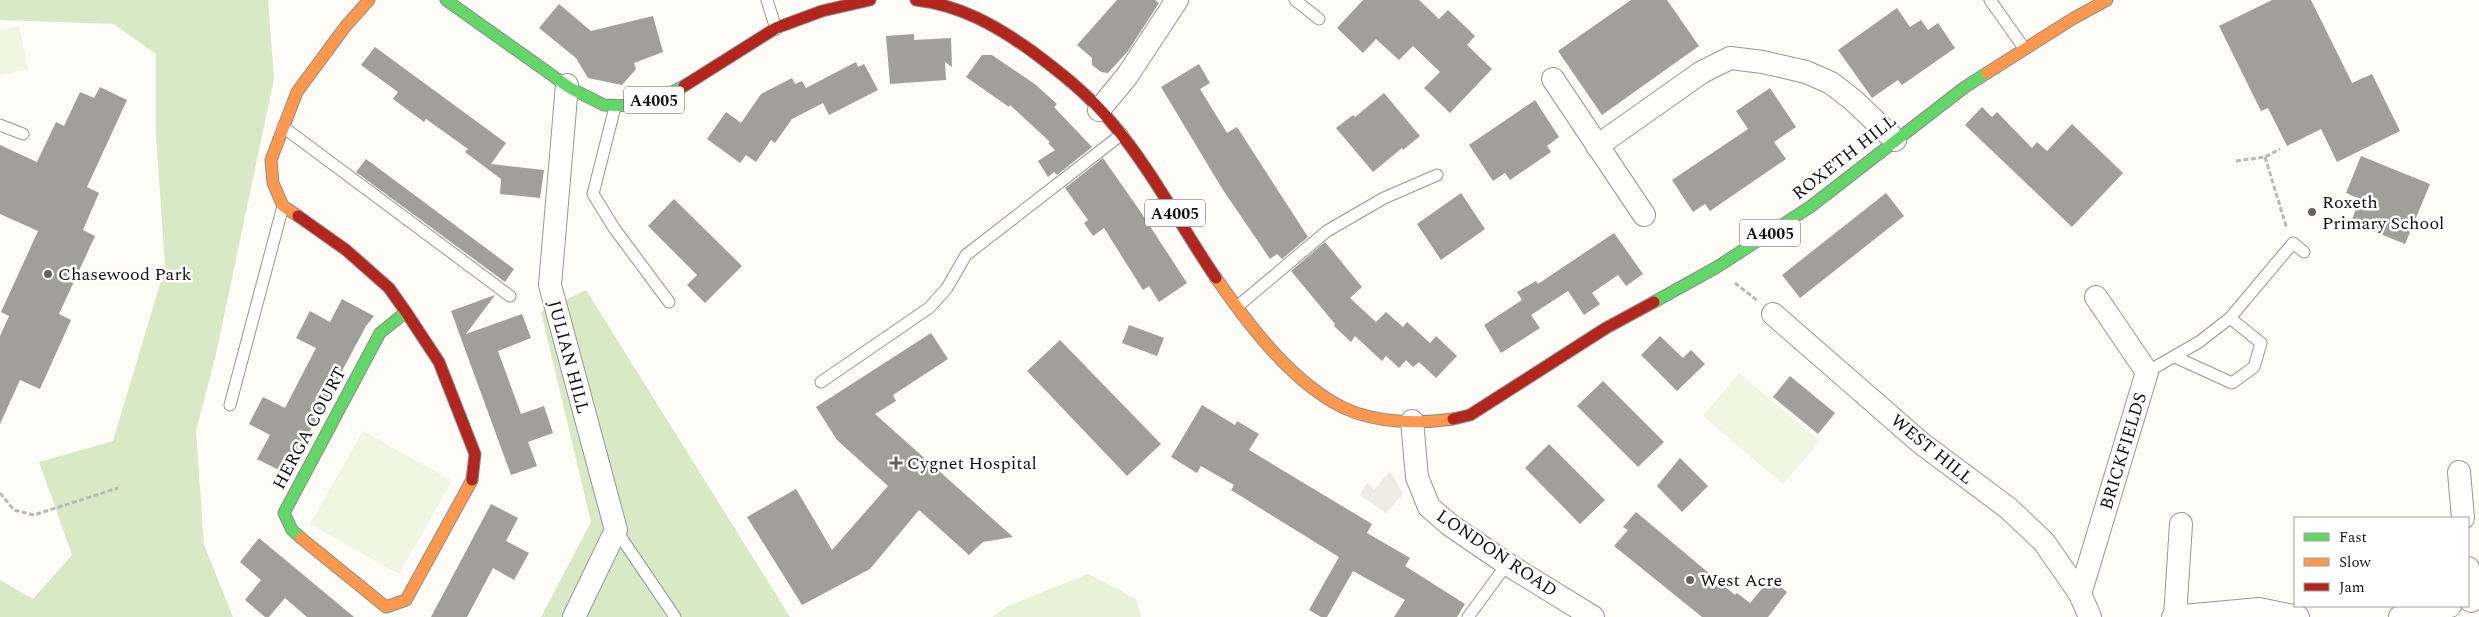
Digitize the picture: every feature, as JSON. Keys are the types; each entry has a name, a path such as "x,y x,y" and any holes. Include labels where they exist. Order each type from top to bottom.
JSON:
{"main road":[{"path":"283,206 273,183 271,160 297,92 345,27 369,0"},
{"name":"A4005","path":"446,0 567,85 591,99 615,108 644,104 682,87 776,29 838,5 870,0"},
{"name":"A4005","path":"916,0 931,1 961,12 1009,34 1059,71 1122,134 1238,306 1276,355 1327,398 1353,412 1385,420 1412,421"},
{"name":"ROXETH HILL","path":"1412,421 1449,422 1470,415 1606,328 1717,267 1810,207 1965,87 2024,48 2108,0"},
{"name":"HERGA COURT","path":"283,206 346,250 388,288 406,312 438,362 475,454 474,476 406,600 386,607 292,530 284,512 380,332 406,312"}],"street":[{"path":"1100,110 1127,76 1177,0"},
{"path":"1597,146 1702,72 1730,58 1763,62 1806,72 1831,82 1895,140"},
{"path":"1553,79 1644,215"},
{"name":"JULIAN HILL","path":"567,85 550,285 616,530"},
{"name":"BRICKFIELDS","path":"2080,594 2147,372 2096,297"},
{"name":"WEST HILL","path":"1773,314 1921,443 2008,508 2044,542 2080,594"},
{"name":"LONDON ROAD","path":"1412,421 1417,477 1429,507 1450,525 1508,564 1593,617"},
{"path":"2459,472 2463,517"},
{"path":"2181,524 2174,617 2259,609 2298,617"},
{"path":"574,617 616,530"},
{"path":"2080,594 2090,617"},
{"path":"2400,617 2445,607"}],"lane":[{"path":"767,0 776,29"},
{"path":"961,12 966,0"},
{"path":"1295,0 1319,19"},
{"path":"1990,0 2024,48"},
{"path":"615,108 593,194 614,228 669,302"},
{"path":"0,125 23,134"},
{"path":"284,127 510,296"},
{"path":"821,382 929,308 948,288 966,255 1122,134"},
{"path":"1238,306 1327,231 1384,198 1437,175"},
{"path":"230,405 283,206"},
{"path":"2147,372 2175,358 2200,342 2230,318 2293,243 2304,252"},
{"path":"2175,358 2232,383 2254,367 2261,343 2230,318"},
{"path":"616,530 675,617"},
{"path":"1468,617 1508,564"}],"path":[{"path":"2236,161 2265,157 2280,149"},
{"path":"2265,157 2287,230"},
{"path":"1717,267 1773,314"},
{"path":"0,493 14,510 34,515 118,488"}],"green space":[{"path":"0,0 268,0 274,79 216,354 196,431 204,545 233,617 0,617 0,580 33,599 72,555 39,462 113,441 165,267 156,134 156,54 114,24 0,20"},
{"path":"19,26 28,69 0,75 0,30"},
{"path":"586,290 790,617 541,617 591,522 541,312"},
{"path":"1739,373 1820,441 1783,484 1703,416"},
{"path":"363,431 452,481 399,574 310,524"},
{"path":"1088,574 1136,599 1141,617 992,617 1008,606"}],"shaded area":[{"path":"1390,471 1403,494 1386,513 1360,495 1367,483 1374,490"}],"building":[{"path":"1117,0 1155,0 1159,3 1128,51 1108,73 1101,72 1092,65 1092,58 1077,45"},
{"path":"1363,0 1419,0 1439,19 1448,10 1475,36 1467,45 1492,69 1450,113 1424,88 1440,72 1413,46 1399,60 1376,39 1363,53 1337,28"},
{"path":"1631,0 1667,0 1699,46 1602,115 1558,51"},
{"path":"2272,0 2311,0 2352,83 2372,74 2400,131 2337,162 2321,129 2287,146 2268,108 2261,111 2219,26"},
{"path":"559,4 591,31 653,16 663,52 634,63 636,69 622,85 588,78 576,58 539,28"},
{"path":"1897,8 1910,27 1921,20 1928,30 1938,23 1955,48 1902,85 1898,80 1872,98 1838,50"},
{"path":"914,34 914,40 951,38 952,67 945,62 946,80 890,84 886,36"},
{"path":"375,47 506,143 491,164 544,170 540,198 500,194 501,179 465,152 468,149 426,119 424,122 393,99 398,92 361,65"},
{"path":"982,55 992,55 1036,85 1057,104 1054,107 1092,147 1057,175 1054,172 1048,177 1038,161 1055,150 1048,143 1050,142 1010,105 1009,107 966,77"},
{"path":"856,62 858,67 864,64 878,90 829,115 823,103 792,119 775,143 771,140 756,162 746,155 740,163 707,139 726,112 741,123 761,94 792,78 795,84 802,81 806,88"},
{"path":"1199,64 1210,83 1200,89 1227,133 1237,127 1308,237 1282,259 1277,254 1270,259 1223,190 1161,87"},
{"name":"Chasewood Park","path":"100,87 127,100 87,187 99,193 83,230 95,236 59,314 71,320 40,389 20,380 0,424 0,336 9,316 1,312 38,231 0,214 0,145 37,162 56,122 64,126 80,92 94,98"},
{"path":"1770,88 1796,127 1774,142 1786,159 1710,211 1705,204 1693,212 1672,180 1748,129 1736,111"},
{"path":"1384,93 1420,136 1373,172 1336,128 1353,115 1355,117"},
{"path":"1535,100 1559,137 1547,146 1551,152 1510,180 1505,173 1493,181 1469,145"},
{"path":"1982,107 1992,117 1997,112 2032,148 2037,142 2047,151 2072,124 2123,173 2072,227 1965,125"},
{"path":"2361,156 2430,184 2405,244 2351,222 2360,199 2346,193"},
{"path":"1103,158 1187,283 1159,302 1149,286 1143,290 1104,228 1093,236 1084,223 1088,220 1065,188"},
{"path":"366,159 514,269 505,282 356,172"},
{"path":"1461,193 1485,229 1441,260 1417,224"},
{"path":"1886,193 1904,216 1800,298 1782,275"},
{"path":"674,199 742,266 705,303 687,285 697,275 648,226"},
{"path":"1614,233 1643,274 1626,286 1618,275 1592,293 1600,304 1584,315 1568,291 1531,315 1540,328 1501,353 1484,325 1522,300 1517,292 1536,281 1538,284"},
{"path":"1325,242 1362,287 1350,298 1376,322 1386,312 1403,327 1407,322 1430,343 1436,336 1457,356 1436,378 1419,362 1413,367 1406,360 1399,368 1386,356 1382,361 1355,336 1351,342 1334,326 1335,324 1291,271"},
{"path":"495,295 466,334 522,314 531,338 498,351 521,414 544,406 553,433 528,442 537,466 511,475 451,311"},
{"path":"342,299 374,316 366,326 287,474 257,459 270,435 249,424 263,397 285,408 316,348 296,338 310,311 330,322"},
{"path":"1129,325 1164,338 1157,356 1122,343"},
{"name":"Cygnet Hospital","path":"931,333 948,359 893,395 896,401 875,414 1013,537 983,542 969,555 919,510 870,569 802,605 747,517 796,489 832,550 888,486 837,440 816,407"},
{"path":"1660,336 1683,358 1691,350 1705,364 1677,391 1641,355"},
{"path":"1060,340 1161,444 1127,476 1027,371"},
{"path":"1790,376 1835,413 1818,434 1773,397"},
{"path":"1603,381 1664,442 1638,467 1577,406"},
{"path":"1202,405 1235,425 1237,421 1259,434 1249,450 1372,524 1367,533 1410,558 1405,566 1465,604 1457,617 1394,617 1405,600 1353,571 1327,617 1321,617 1309,610 1339,557 1231,490 1234,485 1201,466 1197,473 1171,457"},
{"path":"1549,444 1605,500 1580,524 1525,468"},
{"path":"1680,458 1708,486 1682,512 1657,486"},
{"path":"491,504 518,518 506,541 529,553 514,580 493,568 467,617 431,617"},
{"name":"West Acre","path":"1636,512 1735,595 1737,593 1750,603 1770,579 1787,592 1768,617 1702,617 1614,546 1628,530 1623,527"},
{"path":"259,538 354,617 307,617 285,598 269,617 265,617 245,600 261,580 240,562"}],"traffic: fast":[{"path":"446,0 570,88 604,105 635,106 656,100 684,86"},
{"path":"1654,302 1717,267 1810,207 1965,87 1987,73"},
{"path":"301,538 292,530 284,513 380,333 406,312"}],"traffic: slow":[{"path":"298,216 283,206 273,183 271,160 297,92 345,27 369,0"},
{"path":"1987,73 2074,18 2107,0"},
{"path":"1216,278 1272,351 1307,384 1325,397 1344,408 1370,417 1412,422 1453,419"},
{"path":"301,538 386,607 406,600 472,480"}],"traffic: jam":[{"path":"684,86 776,28 822,11 870,0"},
{"path":"916,0 948,7 992,25 1033,52 1084,94 1127,141 1216,278"},
{"path":"298,216 346,250 389,288 439,362 475,454 472,480"},
{"path":"1453,419 1470,415 1606,328 1654,302"}],"place":[{"name":"Roxeth Primary School","path":"2312,212"},
{"name":"Chasewood Park","path":"48,274"},
{"name":"Cygnet Hospital","path":"896,463"},
{"name":"West Acre","path":"1690,580"}]}
